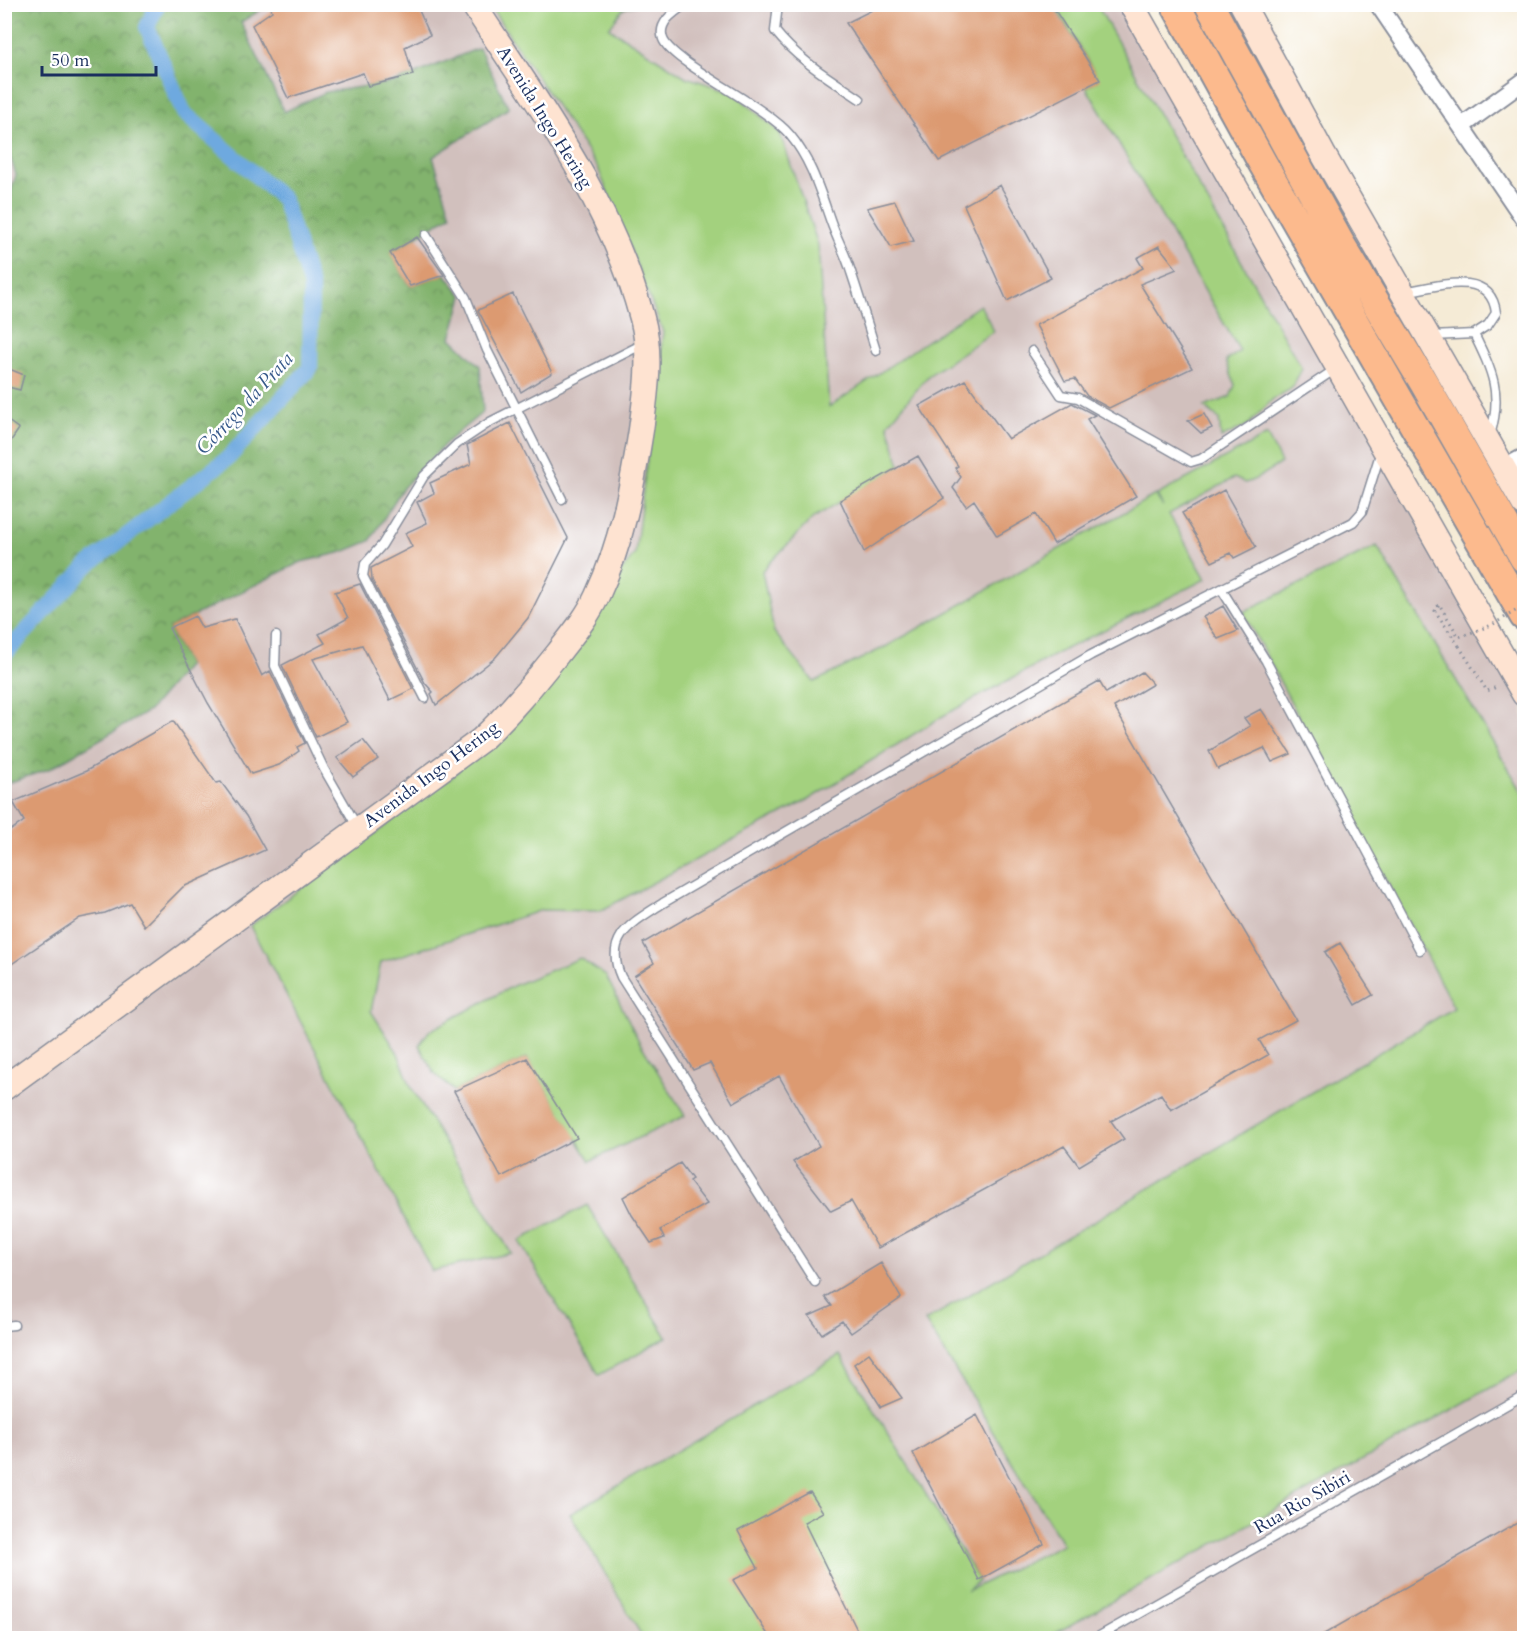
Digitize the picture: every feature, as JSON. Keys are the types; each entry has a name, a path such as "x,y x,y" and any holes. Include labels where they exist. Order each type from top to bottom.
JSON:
{"highway":[{"path":"1175,4 1262,162 1524,616"},
{"path":"1209,4 1340,243 1424,383 1524,558"}],"main road":[{"name":"Avenida Ingo Hering","path":"4,1088 481,740 500,723 579,627 597,598 622,532 635,472 645,398 646,342 643,319 611,231 583,173 473,4"},
{"path":"1131,4 1520,685"},
{"path":"1242,4 1323,154 1489,441 1514,462 1524,504"}],"street":[{"path":"1378,4 1524,219"},
{"path":"1462,126 1524,81"}],"lane":[{"path":"686,4 671,14 664,23 661,33 663,41 672,51 699,70 760,108 779,123 798,146 817,180 851,271 876,351"},
{"path":"778,4 775,31 787,46 809,65 860,99"},
{"path":"426,235 466,298 487,350 562,499"},
{"path":"1404,292 1468,283 1484,288 1491,296 1496,313 1488,325 1474,334 1430,336"},
{"path":"1474,334 1492,374 1496,392 1497,409 1489,441"},
{"path":"425,698 363,576 363,570 382,545 424,476 457,444 517,408 646,342"},
{"path":"1032,351 1061,395 1078,398 1191,462 1201,459 1248,430 1338,367"},
{"path":"815,1282 621,977 615,963 615,948 619,938 628,926 663,903 1081,661 1222,590 1359,517 1383,446"},
{"path":"1222,590 1266,661 1420,950"},
{"path":"276,636 275,666 324,769 359,829"},
{"name":"Rua Rio Sibiri","path":"1096,1638 1524,1395"}],"path":[{"path":"1520,685 1487,692 1435,611 1439,604 1459,637 1492,625 1524,606"}],"shaded area":[{"path":"5,5 1128,5 1524,688 1524,1638 5,1638"}],"green space":[{"path":"5,5 261,5 262,9 241,22 284,112 326,92 395,82 479,48 509,108 433,157 451,215 391,253 410,286 445,274 463,296 451,338 480,366 483,412 449,440 402,489 370,541 343,552 301,562 169,628 188,665 149,711 49,769 8,783 5,781 4,214 16,175 5,141"},
{"path":"489,5 635,5 623,9 609,28 686,77 733,92 780,133 818,245 829,407 980,305 994,331 928,376 888,424 900,466 813,518 762,571 774,632 814,682 887,646 1155,495 1163,506 1157,495 1267,435 1281,463 1260,477 1245,483 1234,478 1169,514 1206,579 1058,653 943,716 808,800 600,911 542,910 381,962 371,1011 398,1053 411,1087 511,1253 432,1271 250,926 455,774 635,554 663,332 598,168"},
{"path":"1054,5 1097,5 1302,369 1291,389 1273,399 1248,425 1221,438 1219,419 1204,407 1230,397 1235,385 1226,361 1240,351 1086,87 1099,80"},
{"path":"1377,546 1524,795 1524,1369 1047,1638 643,1638 570,1514 840,1355 979,1580 967,1591 1063,1544 925,1321 1454,1008 1243,612"},
{"path":"580,958 606,976 640,1043 685,1116 590,1161 527,1058 454,1091 435,1074 419,1045 429,1031 515,985"},
{"path":"587,1205 667,1337 599,1375 519,1241"}],"building":[{"path":"270,4 416,4 430,35 405,47 413,75 368,86 363,73 288,98 252,25 272,11"},
{"path":"884,4 1051,4 1100,80 939,161 846,23"},
{"path":"1000,185 1051,278 1007,301 964,205"},
{"path":"895,201 914,241 891,247 867,208"},
{"path":"417,237 444,275 410,286 390,253"},
{"path":"1159,246 1177,269 1140,284 1192,368 1109,408 1087,396 1075,379 1065,381 1036,325 1143,268 1137,258"},
{"path":"513,294 552,373 521,392 478,310"},
{"path":"7,368 24,375 20,390 4,386"},
{"path":"965,380 1008,439 1072,403 1095,415 1087,419 1136,496 1054,544 1036,514 997,536 974,500 966,506 953,488 961,477 955,468 958,466 919,406"},
{"path":"1204,414 1212,428 1201,433 1188,421"},
{"path":"4,418 19,429 4,451"},
{"path":"510,423 568,538 528,618 495,658 436,705 431,694 433,692 425,683 372,580 371,568 412,547 405,533 427,523 417,502 434,493 430,483 471,464 467,445"},
{"path":"918,456 944,498 864,552 840,500"},
{"path":"1224,490 1256,547 1234,558 1231,553 1212,562 1182,513"},
{"path":"360,584 413,689 390,700 362,645 313,659 347,722 316,737 282,665 325,643 319,634 348,618 335,592"},
{"path":"1223,606 1238,631 1218,639 1203,617"},
{"path":"195,616 202,628 235,619 262,676 270,671 305,743 297,747 299,751 279,765 251,774 208,703 169,628"},
{"path":"1142,672 1153,684 1114,707 1296,1020 1259,1040 1268,1055 1171,1110 1161,1094 1111,1121 1124,1139 1079,1166 1064,1146 878,1248 851,1201 831,1211 793,1162 819,1146 779,1076 733,1103 710,1063 693,1070 634,976 654,963 643,943 1099,681 1106,693"},
{"path":"1261,709 1291,754 1272,762 1264,748 1218,769 1209,751 1250,726 1244,718"},
{"path":"173,721 216,783 221,782 246,816 265,850 183,887 144,926 130,903 105,913 80,918 4,969 4,835 24,821 13,802 86,771"},
{"path":"363,740 378,759 353,777 337,758"},
{"path":"1340,943 1373,995 1356,1005 1325,952"},
{"path":"527,1058 577,1138 501,1177 454,1091"},
{"path":"680,1163 692,1179 689,1181 707,1204 660,1230 664,1238 651,1243 623,1197"},
{"path":"881,1263 901,1298 851,1333 842,1321 822,1334 809,1316 832,1306 825,1297"},
{"path":"869,1353 902,1398 881,1407 854,1364"},
{"path":"977,1415 1044,1544 979,1580 913,1453"},
{"path":"810,1492 823,1512 804,1522 861,1638 770,1638 733,1580 758,1568 738,1531"},
{"path":"1524,1519 1524,1638 1317,1638"}],"waterway":[{"name":"Córrego da Prata","path":"4,655 87,566 228,458 310,368 311,286 283,199 184,113 147,27 158,4"}]}
